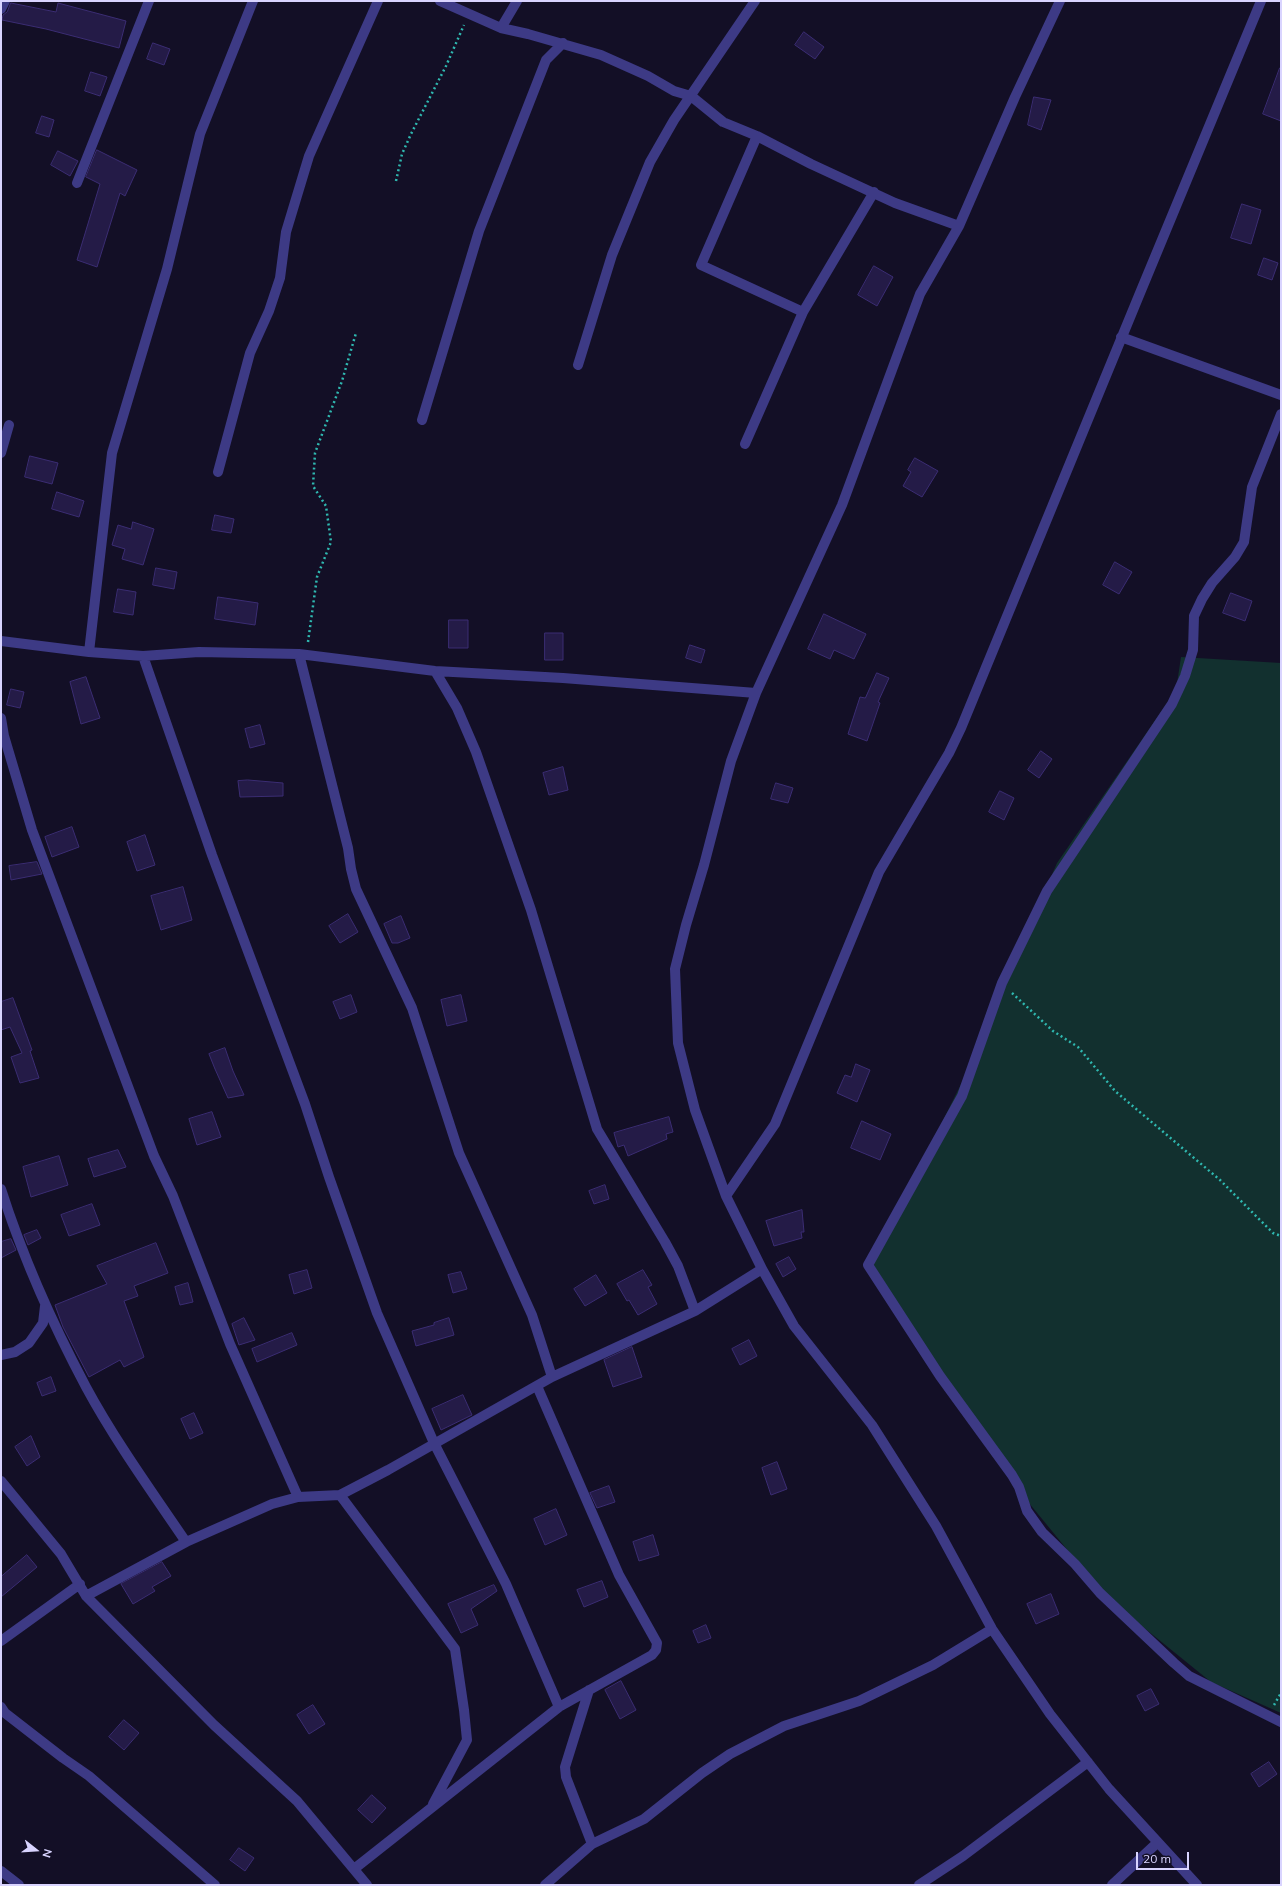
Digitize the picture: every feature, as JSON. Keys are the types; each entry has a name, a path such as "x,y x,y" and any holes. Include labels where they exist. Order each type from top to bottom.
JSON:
{"street":[{"path":"1,9 5,1"},
{"path":"77,183 149,1"},
{"path":"88,652 112,453 167,270 200,134 253,1"},
{"path":"218,472 250,353 269,312 280,278 286,232 309,156 378,1"},
{"path":"440,1 501,28 601,55 648,76 674,91 691,96 723,122 757,136 811,164 874,192 895,204 959,226"},
{"path":"501,28 517,1"},
{"path":"578,365 612,255 650,162 674,120 755,1"},
{"path":"1060,1 1015,97 959,226 920,294 842,506 756,693 731,761 704,865 674,969 678,1043 695,1110 726,1196 762,1269 794,1326 872,1425 936,1526 992,1629 1050,1714 1109,1789 1197,1885"},
{"path":"726,1196 775,1124 879,872 949,753 961,728 1121,337 1261,1"},
{"path":"422,420 478,231 546,60 563,44"},
{"path":"757,136 701,266 803,312"},
{"path":"745,444 803,312 874,192"},
{"path":"1121,337 1281,395"},
{"path":"1281,414 1252,487 1244,542 1235,557 1212,583 1194,616 1193,650 1185,676 1172,704 1047,891 1002,983 962,1096 869,1266 940,1376 1012,1475 1019,1487 1027,1511 1042,1532 1075,1564 1100,1593 1189,1676 1281,1722"},
{"path":"1,453 9,425"},
{"path":"1,642 88,652 143,656 200,652 301,654 435,671 563,678 756,693"},
{"path":"301,654 348,848 350,869 356,889 412,1008 459,1152 532,1315 552,1377"},
{"path":"143,656 212,855 305,1104 377,1313 434,1443 506,1584 559,1708"},
{"path":"435,671 457,708 476,752 530,910 597,1129 678,1266 695,1311"},
{"path":"1,718 4,736 32,830 154,1156 172,1196 230,1344 298,1497"},
{"path":"1,1189 10,1218 45,1306 86,1388 186,1542"},
{"path":"86,1596 186,1542 272,1504 298,1497 340,1495 388,1470 552,1377 695,1311 762,1269"},
{"path":"1,1355 15,1352 29,1343 43,1323 45,1306"},
{"path":"354,1869 559,1708 652,1655 656,1650 657,1643 619,1575 536,1386"},
{"path":"2,1484 61,1554 86,1596 214,1725 297,1801 367,1885"},
{"path":"340,1495 455,1649 467,1740 431,1808"},
{"path":"1,1640 80,1584"},
{"path":"545,1885 592,1844 644,1819 702,1773 730,1754 784,1726 853,1703 879,1691 933,1665 992,1629"},
{"path":"589,1690 565,1767 566,1776 592,1844"},
{"path":"1,1707 4,1713 115,1797 215,1885"},
{"path":"919,1885 963,1856 1088,1762"},
{"path":"1112,1885 1157,1843"},
{"path":"1,1871 19,1885"}],"path":[{"path":"396,181 402,154 446,66 468,14"},
{"path":"301,654 309,640 311,612 317,577 331,542 326,506 313,486 315,453 342,381 356,333"},
{"path":"1002,983 1054,1031 1078,1047 1114,1090 1220,1180 1273,1233 1281,1236"}],"green space":[{"path":"1181,657 1281,663 1281,1713 1211,1682 1106,1597 1015,1486 871,1265 966,1074 1057,863 1176,690"}],"building":[{"path":"11,3 56,12 58,3 126,21 119,48 46,29 2,20 3,15 7,12"},
{"path":"804,32 824,47 815,59 795,45"},
{"path":"153,43 170,49 164,65 147,59"},
{"path":"1281,68 1281,121 1263,114"},
{"path":"91,72 107,77 100,96 85,91"},
{"path":"1034,97 1051,100 1041,130 1028,125"},
{"path":"42,116 54,120 49,137 36,133"},
{"path":"97,150 137,170 125,196 120,193 97,267 77,260 100,184 86,177"},
{"path":"58,151 78,161 70,176 51,165"},
{"path":"1242,204 1261,210 1251,244 1231,238"},
{"path":"1264,258 1278,263 1272,280 1258,275"},
{"path":"874,266 893,277 877,306 858,295"},
{"path":"30,456 58,463 52,484 25,477"},
{"path":"915,458 938,471 922,497 903,486 911,472 908,470"},
{"path":"57,492 84,501 79,517 52,509"},
{"path":"215,515 234,519 231,533 212,530"},
{"path":"133,522 154,529 143,565 122,559 125,549 112,545 118,525 131,529"},
{"path":"1115,562 1132,572 1119,594 1103,585"},
{"path":"156,568 177,572 174,589 153,585"},
{"path":"118,589 136,592 133,615 114,612"},
{"path":"1231,593 1252,601 1245,621 1223,613"},
{"path":"218,597 258,603 255,625 215,619"},
{"path":"824,614 866,634 854,659 834,650 830,659 808,649"},
{"path":"449,620 468,620 468,648 449,648"},
{"path":"545,633 563,633 563,660 545,660"},
{"path":"690,645 705,650 701,663 686,658"},
{"path":"877,673 889,678 878,702 880,703 867,741 848,734 860,697 865,698"},
{"path":"86,677 100,718 81,724 70,682"},
{"path":"11,689 24,692 20,708 7,705"},
{"path":"260,725 265,744 250,748 245,729"},
{"path":"1041,751 1052,759 1039,778 1028,770"},
{"path":"563,767 568,790 549,795 543,773"},
{"path":"248,780 283,783 283,796 240,797 238,781"},
{"path":"776,783 793,788 788,803 771,799"},
{"path":"1000,791 1014,798 1004,820 989,812"},
{"path":"72,827 79,847 52,857 45,837"},
{"path":"145,835 155,865 137,871 127,842"},
{"path":"37,862 42,874 11,880 9,866"},
{"path":"183,887 192,920 161,930 151,896"},
{"path":"348,914 358,932 340,943 329,926"},
{"path":"401,916 410,938 398,943 392,943 384,924"},
{"path":"351,995 357,1012 340,1019 333,1002"},
{"path":"461,995 467,1021 447,1026 441,1000"},
{"path":"13,998 32,1050 30,1051 39,1078 20,1083 11,1057 22,1053 10,1027 1,1030 1,1002"},
{"path":"225,1048 233,1071 244,1095 228,1098 215,1069 209,1054"},
{"path":"856,1064 870,1070 857,1102 837,1093 845,1075 851,1077"},
{"path":"212,1112 221,1137 197,1145 189,1119"},
{"path":"669,1117 673,1132 666,1134 667,1139 628,1156 624,1145 618,1147 614,1133"},
{"path":"862,1121 891,1134 880,1160 851,1148"},
{"path":"118,1150 126,1167 94,1177 88,1159"},
{"path":"59,1156 68,1185 31,1197 23,1167"},
{"path":"605,1185 609,1199 594,1204 589,1191"},
{"path":"92,1204 100,1225 69,1236 61,1215"},
{"path":"802,1210 804,1232 801,1232 802,1238 774,1246 766,1221"},
{"path":"37,1230 41,1238 28,1245 24,1235"},
{"path":"11,1239 16,1250 1,1258 1,1242"},
{"path":"156,1243 168,1273 134,1286 138,1296 124,1301 144,1357 124,1367 120,1360 89,1377 63,1327 55,1305 107,1284 97,1266"},
{"path":"789,1257 796,1269 783,1277 776,1264"},
{"path":"307,1270 312,1288 294,1294 289,1275"},
{"path":"643,1270 652,1285 648,1287 657,1304 638,1315 629,1300 627,1301 617,1284"},
{"path":"461,1272 467,1289 453,1293 448,1275"},
{"path":"596,1275 607,1293 585,1306 574,1289"},
{"path":"188,1283 193,1302 180,1305 175,1287"},
{"path":"244,1318 255,1340 239,1345 232,1324"},
{"path":"449,1318 454,1335 416,1346 412,1331 434,1325 434,1323"},
{"path":"292,1333 297,1345 257,1362 252,1349"},
{"path":"749,1340 757,1356 740,1365 732,1349"},
{"path":"632,1347 642,1377 613,1387 604,1360"},
{"path":"51,1377 56,1391 42,1396 37,1383"},
{"path":"463,1395 472,1415 441,1430 432,1409"},
{"path":"194,1413 203,1433 190,1439 181,1419"},
{"path":"31,1436 40,1457 27,1466 15,1447"},
{"path":"777,1462 787,1489 771,1495 762,1468"},
{"path":"609,1486 615,1502 597,1508 590,1493"},
{"path":"556,1509 567,1535 545,1545 534,1519"},
{"path":"653,1535 659,1555 639,1561 633,1542"},
{"path":"27,1555 37,1567 1,1597 1,1577"},
{"path":"162,1562 171,1576 152,1587 155,1591 133,1604 121,1584"},
{"path":"602,1581 608,1597 584,1607 577,1590"},
{"path":"494,1585 497,1591 471,1609 478,1625 461,1633 448,1604"},
{"path":"1051,1594 1059,1614 1036,1624 1027,1604"},
{"path":"706,1625 711,1638 698,1643 693,1631"},
{"path":"621,1681 636,1710 620,1719 605,1690"},
{"path":"1151,1689 1159,1704 1145,1711 1137,1696"},
{"path":"313,1705 325,1724 309,1734 297,1715"},
{"path":"124,1720 139,1733 124,1750 109,1737"},
{"path":"1269,1762 1277,1774 1259,1787 1251,1774"},
{"path":"372,1795 386,1808 372,1823 358,1810"},
{"path":"239,1848 254,1858 245,1871 230,1860"}]}
